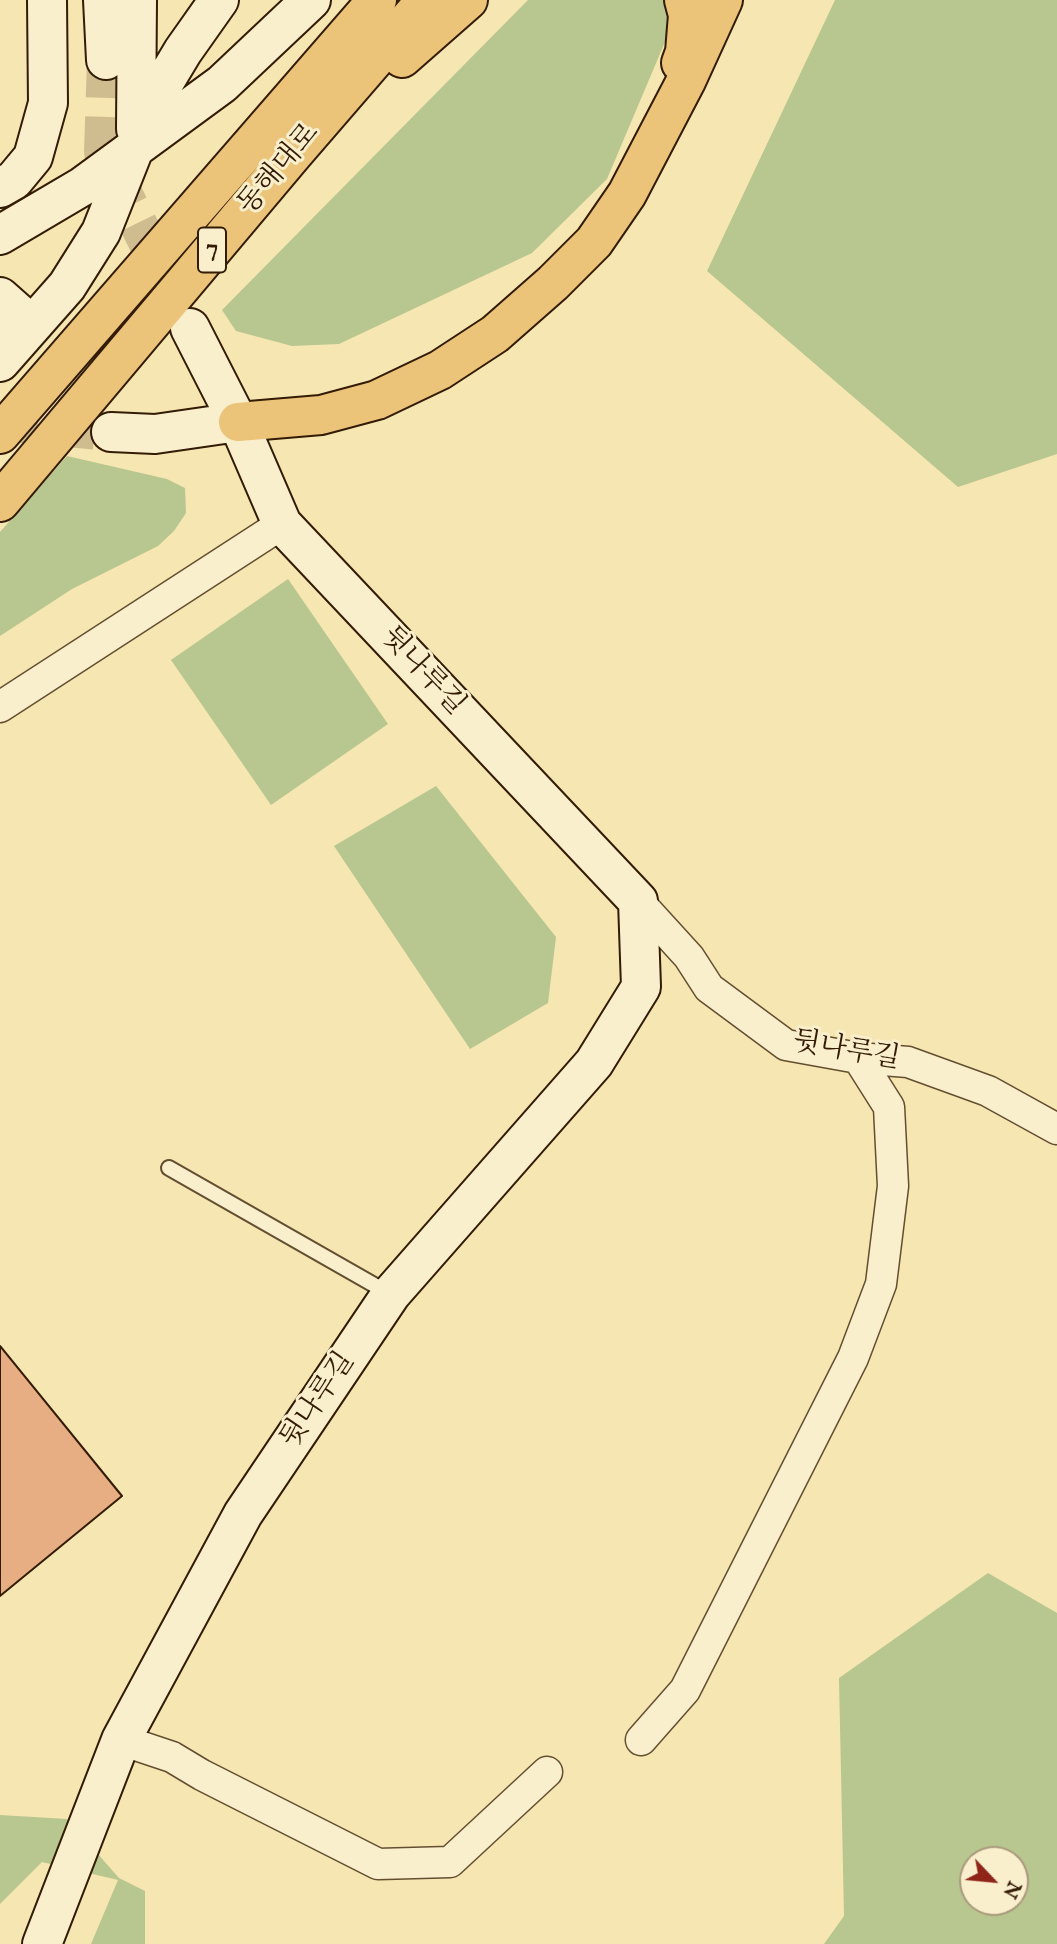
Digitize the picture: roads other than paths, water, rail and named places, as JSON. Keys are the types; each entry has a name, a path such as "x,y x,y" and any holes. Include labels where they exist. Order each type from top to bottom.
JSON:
{"main road":[{"name":"동해대로","path":"0,434 377,0"},
{"name":"동해대로","path":"0,502 426,0"},
{"path":"293,154 468,0"},
{"path":"237,422 363,387 445,351 511,307 557,267 596,223 622,182 667,95 685,52 688,15 684,0"},
{"path":"237,422 321,415 377,400 440,370 495,334 553,283 594,242 627,194 686,81 723,0"}],"street":[{"path":"0,188 14,180 33,157 48,103 47,0"},
{"path":"103,0 106,60"},
{"path":"136,149 137,0"},
{"path":"4,358 67,286 101,232 153,101 183,51 219,0"},
{"path":"0,235 83,186 136,149 222,84 311,0"},
{"path":"0,296 18,313 18,327 4,358"},
{"name":"뒷나루길","path":"190,328 237,422 282,524 638,901 689,957 709,988 786,1045 858,1058 908,1062 988,1091 1057,1129"},
{"path":"111,432 155,433 237,422"},
{"path":"0,707 282,524"},
{"name":"뒷나루길","path":"42,1944 121,1740 243,1514 391,1294 594,1063 641,988 638,901"},
{"path":"641,1740 685,1690 853,1358 881,1284 893,1186 889,1107 858,1058"},
{"path":"121,1740 172,1757 202,1775 378,1864 450,1862 547,1772"}],"lane":[{"path":"169,1168 391,1294"}],"tunnel":[{"path":"106,60 103,152 188,325"},
{"path":"0,422 111,432"}]}
